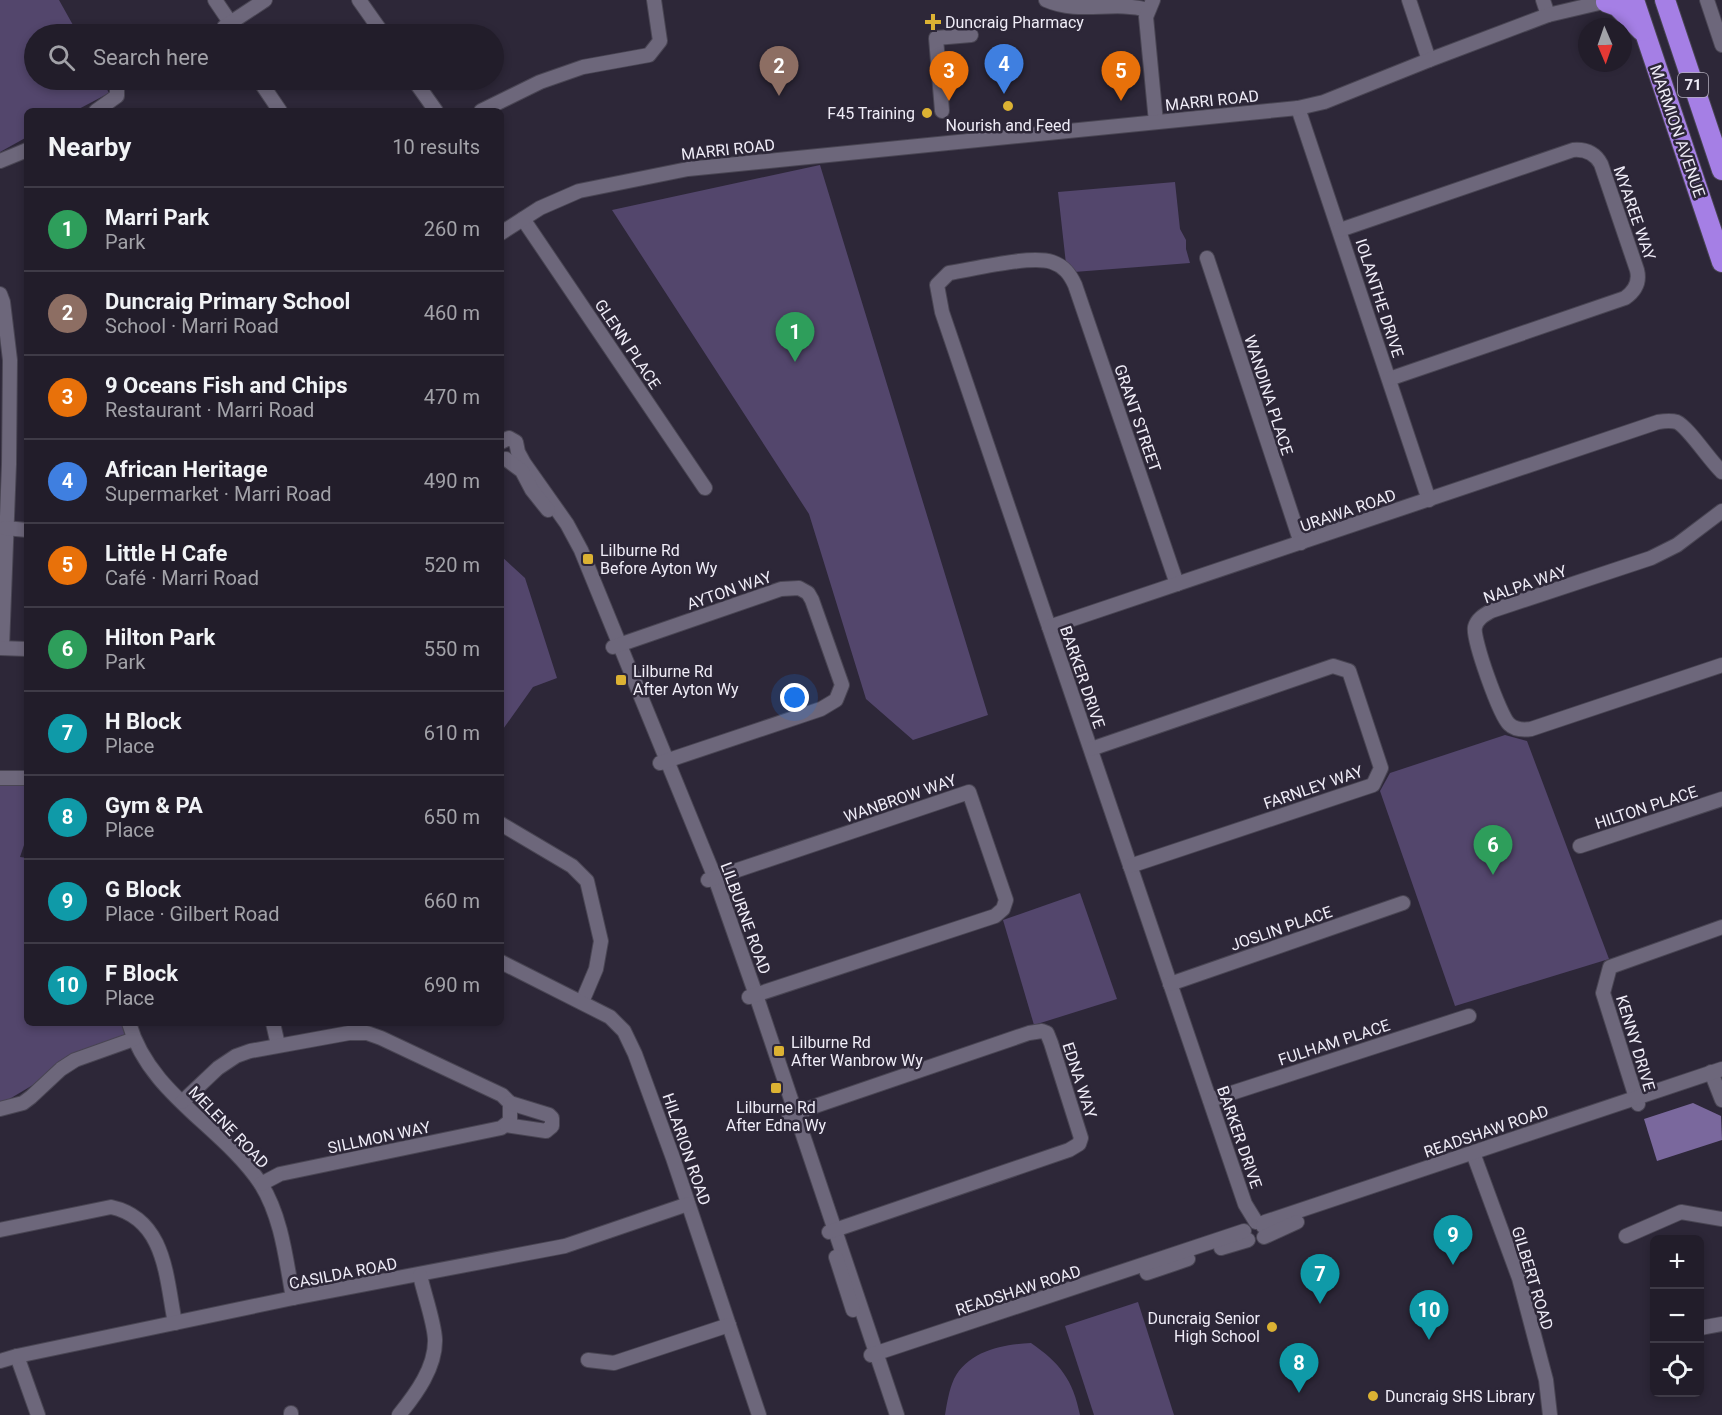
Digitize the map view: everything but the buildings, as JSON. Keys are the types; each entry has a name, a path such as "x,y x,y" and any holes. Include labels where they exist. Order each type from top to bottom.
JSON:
{"highway":[{"name":"MARMION AVENUE","path":"1634,0 1722,262"},
{"path":"1656,0 1671,20"},
{"name":"MARMION AVENUE","path":"1665,0 1722,170"},
{"path":"1601,1 1617,6 1644,33"}],"street":[{"path":"206,0 225,24"},
{"path":"215,0 227,24"},
{"path":"237,24 265,0"},
{"path":"358,0 375,24"},
{"path":"487,108 540,82 572,71 649,55 660,41 654,0"},
{"path":"1046,0 1064,6 1151,3 1146,25 1155,122"},
{"path":"1409,0 1429,60"},
{"path":"1543,0 1548,15"},
{"path":"1707,0 1718,23 1722,45"},
{"name":"MARRI ROAD","path":"504,230 540,208 579,191 688,170 1298,108 1324,102 1548,15 1601,1"},
{"path":"942,111 936,38 971,36"},
{"path":"100,108 117,96 117,90"},
{"path":"266,90 278,108"},
{"path":"275,90 288,108"},
{"path":"421,90 434,108"},
{"name":"IOLANTHE DRIVE","path":"1298,108 1430,500"},
{"name":"MYAREE WAY","path":"1340,230 1580,149 1592,153 1601,164 1637,270 1638,282 1631,294 1625,298 1389,379"},
{"path":"0,161 24,151"},
{"name":"GLENN PLACE","path":"523,219 705,488"},
{"name":"WANDINA PLACE","path":"1207,258 1301,543"},
{"name":"BARKER DRIVE","path":"1062,267 1054,263 1035,260 949,273 937,285 942,312 1253,1230"},
{"name":"GRANT STREET","path":"1062,267 1076,285 1178,584"},
{"path":"0,294 10,360 4,464 5,528 1,644"},
{"name":"URAWA ROAD","path":"1049,627 1658,422 1671,421 1683,426 1722,472"},
{"name":"LILBURNE ROAD","path":"504,437 516,441 506,457 575,539 711,879 875,1358 897,1415"},
{"name":"NALPA WAY","path":"1722,511 1693,534 1665,551 1638,563 1491,611 1478,621 1474,631 1489,680 1505,718 1510,725 1519,729 1531,729 1722,665"},
{"path":"5,528 24,530"},
{"name":"AYTON WAY","path":"616,646 781,589 800,588 807,593 816,609 842,685 836,700 821,709 664,761"},
{"path":"1,644 24,642"},
{"path":"1,644 24,648"},
{"name":"FARNLEY WAY","path":"1090,749 1333,666 1349,671 1381,768 1373,785 1130,867"},
{"path":"0,778 24,778"},
{"name":"WANBROW WAY","path":"711,879 969,792 1006,900 1004,909 995,915 752,996"},
{"name":"HILTON PLACE","path":"1580,846 1722,799"},
{"path":"504,826 572,866 587,881 601,941 596,969 582,1002"},
{"name":"JOSLIN PLACE","path":"1170,984 1403,903"},
{"name":"KENNY DRIVE","path":"1636,1101 1603,993 1610,967 1722,927"},
{"name":"HILARION ROAD","path":"504,963 610,1017 624,1031 635,1054 688,1204 759,1415"},
{"name":"FULHAM PLACE","path":"1210,1100 1469,1017"},
{"name":"MELENE ROAD","path":"130,1026 134,1040 152,1071 244,1163 261,1184 281,1232 293,1298"},
{"path":"274,1026 278,1045"},
{"name":"EDNA WAY","path":"792,1114 1029,1033 1042,1031 1047,1033 1051,1043 1081,1138 1079,1144 1069,1150 832,1231"},
{"name":"SILLMON WAY","path":"182,1102 226,1061 250,1052 349,1033 367,1033 502,1095 510,1103 549,1115 553,1122 546,1131 506,1125 481,1133 280,1174 261,1184"},
{"path":"0,1109 32,1097 75,1060 134,1040"},
{"path":"1717,1074 1722,1100"},
{"name":"READSHAW ROAD","path":"875,1358 1253,1230 1265,1222 1475,1158 1717,1074"},
{"path":"506,1125 511,1116 510,1103"},
{"name":"GILBERT ROAD","path":"1475,1158 1520,1278 1546,1380 1550,1415"},
{"name":"CASILDA ROAD","path":"0,1361 293,1298 565,1246 688,1204"},
{"path":"0,1230 111,1208 133,1215 148,1229 160,1247 175,1323"},
{"path":"1626,1236 1681,1212 1722,1219"},
{"path":"399,1415 418,1391 433,1356 435,1339 420,1275"},
{"path":"1704,1327 1722,1324"},
{"path":"588,1360 614,1363 729,1325"},
{"path":"17,1356 38,1415"},
{"name":"LILBURNE ROAD","path":"875,1358 888,1415"}],"shaded area":[{"path":"0,0 59,0 72,24 24,24 24,90 107,90 109,93 81,108 24,108 24,139 0,152"},
{"path":"820,165 988,715 913,740 866,699 809,514 612,210"},
{"path":"1175,182 1180,229 1186,240 1190,263 1074,272 1066,264 1058,192"},
{"path":"504,559 525,578 557,678 533,687 504,728"},
{"path":"1505,735 1527,741 1609,959 1455,1006 1380,791 1390,773"},
{"path":"0,786 24,786 24,845 20,857 24,858 24,1026 125,1026 127,1035 67,1056 43,1079 6,1101 0,1102"},
{"path":"1080,893 1117,999 1034,1025 1003,920"},
{"path":"1693,1103 1721,1116 1722,1140 1657,1161 1644,1119"},
{"path":"1138,1302 1174,1415 1094,1415 1065,1326"},
{"path":"1031,1343 1064,1373 1080,1415 945,1415 954,1379 968,1362 998,1347"}],"place":[{"name":"Duncraig Pharmacy","path":"933,22"},
{"name":"African Heritage","path":"1004,94"},
{"name":"Duncraig Primary School","path":"779,96"},
{"name":"9 Oceans Fish and Chips","path":"949,101"},
{"name":"Little H Cafe","path":"1121,101"},
{"name":"Nourish and Feed","path":"1008,106"},
{"name":"F45 Training","path":"927,113"},
{"name":"Marri Park","path":"795,362"},
{"name":"Lilburne Rd Before Ayton Wy","path":"588,559"},
{"name":"Lilburne Rd After Ayton Wy","path":"621,680"},
{"name":"Hilton Park","path":"1493,875"},
{"name":"Lilburne Rd After Wanbrow Wy","path":"779,1051"},
{"name":"Lilburne Rd After Edna Wy","path":"776,1088"},
{"name":"G Block","path":"1453,1265"},
{"name":"H Block","path":"1320,1304"},
{"name":"Duncraig Senior High School","path":"1272,1327"},
{"name":"F Block","path":"1429,1340"},
{"name":"Gym & PA","path":"1299,1393"},
{"name":"Duncraig SHS Library","path":"1373,1396"}]}
